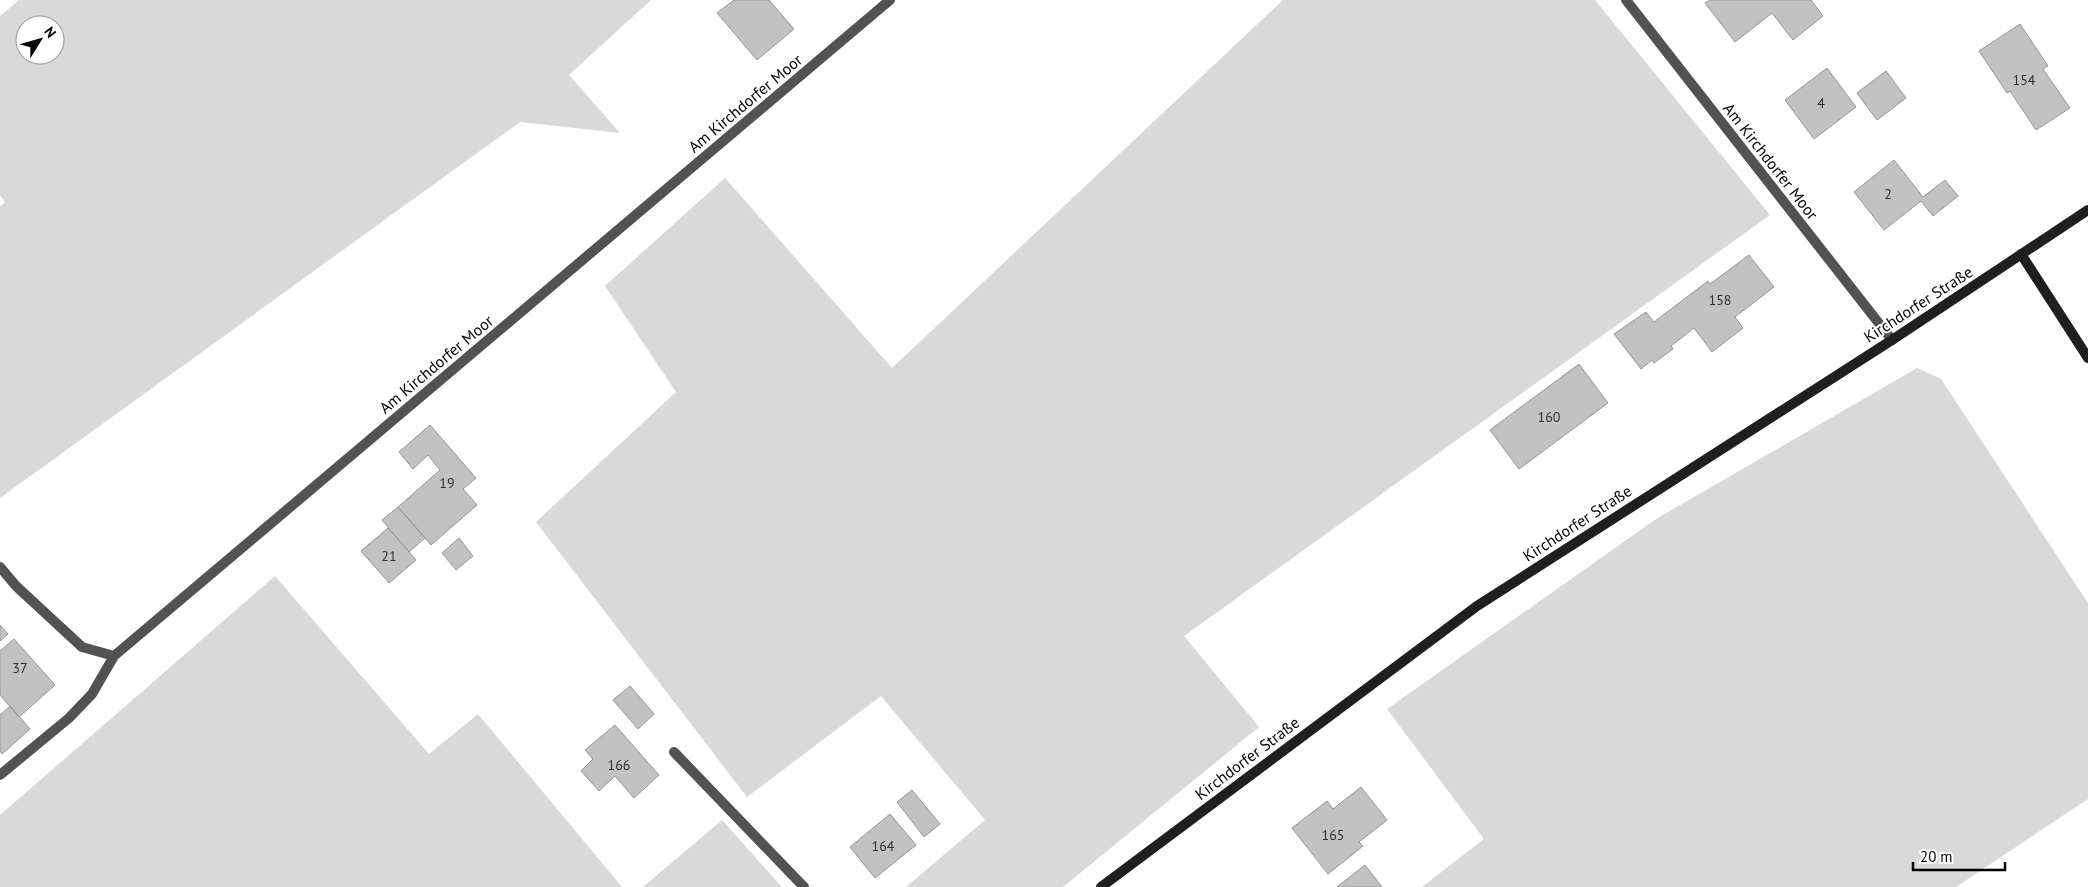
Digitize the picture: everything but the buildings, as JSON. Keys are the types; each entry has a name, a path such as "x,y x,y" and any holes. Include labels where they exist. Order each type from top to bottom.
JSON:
{"street":[{"name":"Am Kirchdorfer Moor","path":"0,775 69,718 92,694 114,656 890,0"},
{"name":"Am Kirchdorfer Moor","path":"1626,0 1892,340"},
{"name":"Kirchdorfer Straße","path":"1101,887 1476,606 1892,340 2088,210"},
{"path":"2022,254 2088,358"},
{"path":"0,567 16,586 82,647 114,656"},
{"path":"674,752 804,887"}],"shaded area":[{"path":"19,0 651,0 569,75 620,133 520,122 0,498 0,206 5,202 0,195 0,16"},
{"path":"1283,0 1595,0 1770,215 1184,636 1259,727 1063,887 906,887 985,820 881,696 747,797 536,522 676,392 605,286 725,178 892,368"},
{"path":"1917,368 1941,379 2088,603 2088,799 1956,887 1422,887 1484,839 1387,709 1656,519"},
{"path":"275,576 429,754 478,714 622,887 0,887 0,815"},
{"path":"722,820 782,887 643,887"}]}
